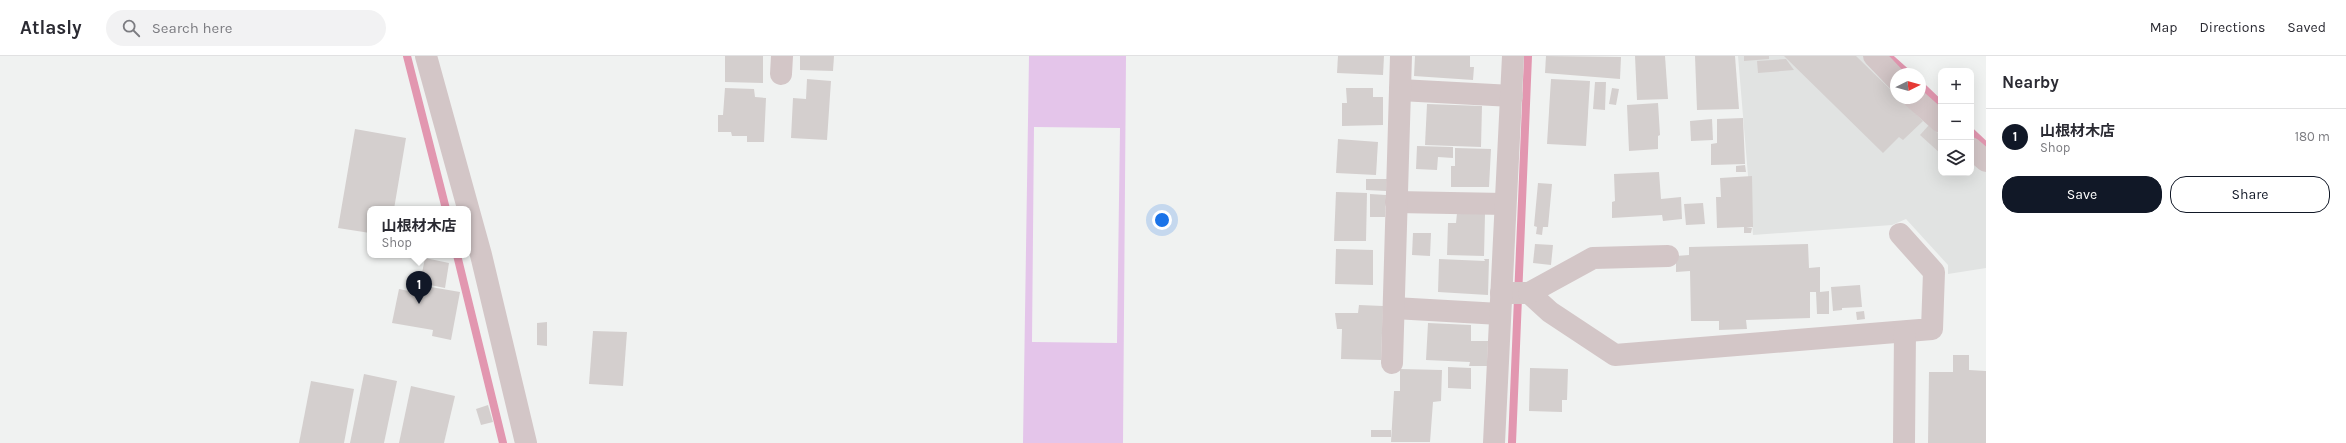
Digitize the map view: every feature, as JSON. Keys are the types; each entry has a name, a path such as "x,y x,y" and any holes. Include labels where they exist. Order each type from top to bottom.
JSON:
{"street":[{"path":"426,56 467,206"},
{"path":"1392,363 1401,56"},
{"path":"1513,56 1505,204 1517,293"},
{"path":"1874,56 1890,73"},
{"path":"1400,90 1512,96"},
{"path":"1921,104 1938,119"},
{"path":"1974,151 1986,161"},
{"path":"1396,202 1505,204"},
{"path":"471,219 526,443"},
{"path":"1517,293 1550,312 1615,355 1932,329 1934,272 1900,234"},
{"path":"1494,443 1500,314 1517,293 1593,258 1668,256"},
{"path":"1394,308 1500,314"},
{"path":"1904,443 1905,332"}],"shaded area":[{"path":"1029,56 1126,56 1123,443 1023,443","holes":["1034,127 1120,128 1117,343 1032,342"]},
{"path":"1738,56 1863,56 1890,81 1890,104 1914,104 1938,127 1938,176 1974,176 1974,157 1986,167 1986,268 1948,274 1948,265 1906,219 1892,225 1753,235"}],"building":[{"path":"725,56 763,56 763,83 725,82"},
{"path":"800,56 834,56 833,71 800,70"},
{"path":"1338,56 1384,56 1383,75 1337,73"},
{"path":"1415,56 1470,56 1470,67 1474,67 1473,80 1414,76"},
{"path":"1546,56 1621,57 1620,79 1545,73"},
{"path":"1635,56 1665,56 1668,99 1637,100"},
{"path":"1695,56 1735,56 1739,109 1697,110"},
{"path":"1744,56 1769,56 1769,59 1744,61"},
{"path":"1784,56 1856,56 1890,89 1890,104 1905,104 1923,121 1903,140 1899,137 1883,153"},
{"path":"1786,59 1794,70 1758,73 1757,61"},
{"path":"807,79 831,81 827,140 791,138 793,98 806,99"},
{"path":"1551,79 1590,81 1586,146 1547,144"},
{"path":"1595,82 1606,82 1605,110 1593,109"},
{"path":"725,88 754,89 755,97 766,98 764,142 747,142 747,136 732,136 731,132 718,132 718,115 723,115"},
{"path":"1346,88 1373,88 1373,97 1383,97 1383,125 1342,126 1342,103 1347,103"},
{"path":"1612,88 1619,89 1616,105 1609,104"},
{"path":"1658,103 1660,135 1658,136 1658,149 1629,151 1627,105"},
{"path":"1427,104 1482,106 1481,147 1425,145"},
{"path":"1743,118 1745,164 1711,165 1711,144 1717,143 1717,119"},
{"path":"1712,119 1713,140 1691,141 1690,121"},
{"path":"1929,125 1938,133 1938,151 1920,135"},
{"path":"355,129 406,138 395,206 367,206 367,233 338,228"},
{"path":"1338,139 1378,142 1376,175 1336,173"},
{"path":"1417,146 1453,147 1453,158 1438,157 1437,170 1416,169"},
{"path":"1455,148 1491,149 1489,187 1451,187 1451,166 1455,166"},
{"path":"1745,165 1746,172 1736,172 1736,166"},
{"path":"1659,172 1661,199 1681,197 1682,219 1663,221 1662,215 1612,218 1612,202 1615,201 1614,174"},
{"path":"1752,176 1753,227 1746,227 1752,228 1751,233 1744,233 1744,227 1717,228 1716,197 1721,197 1720,178"},
{"path":"1366,179 1387,179 1386,191 1366,190"},
{"path":"1538,183 1552,184 1548,227 1543,227 1542,235 1536,234 1537,227 1534,226"},
{"path":"1336,192 1367,193 1366,241 1334,241"},
{"path":"1370,194 1386,195 1385,217 1370,217"},
{"path":"1703,203 1705,224 1686,225 1684,204"},
{"path":"1457,213 1485,214 1484,256 1447,255 1448,223 1456,223"},
{"path":"1413,233 1431,233 1430,256 1412,255"},
{"path":"1535,244 1553,245 1551,265 1533,263"},
{"path":"1808,244 1809,268 1820,267 1820,292 1829,291 1829,314 1817,314 1816,292 1810,292 1810,318 1746,320 1747,329 1719,330 1719,321 1691,321 1690,271 1676,272 1676,256 1689,255 1689,247"},
{"path":"1336,249 1373,250 1373,285 1335,284"},
{"path":"425,258 449,263 445,288 420,283"},
{"path":"1439,259 1485,261 1484,259 1489,259 1488,295 1438,292"},
{"path":"1860,285 1862,307 1842,308 1842,310 1833,311 1831,287"},
{"path":"425,286 460,292 451,340 432,336 433,330 392,323 399,289 423,294"},
{"path":"1359,305 1383,306 1381,360 1341,359 1342,329 1337,329 1335,313 1358,313"},
{"path":"1864,311 1865,319 1857,320 1856,312"},
{"path":"547,322 547,346 537,345 537,323"},
{"path":"1428,323 1471,325 1471,341 1488,341 1487,366 1469,366 1470,362 1426,360"},
{"path":"593,331 627,332 623,386 589,384"},
{"path":"1953,355 1969,355 1969,370 1986,371 1986,443 1928,443 1929,372 1953,372"},
{"path":"1448,367 1471,368 1471,389 1448,388"},
{"path":"1530,368 1568,369 1567,400 1562,400 1562,412 1529,411"},
{"path":"1400,369 1442,370 1441,401 1433,402 1430,442 1391,442 1394,391 1400,391"},
{"path":"364,374 397,381 384,443 350,443"},
{"path":"311,381 354,389 344,443 299,443"},
{"path":"411,386 455,396 444,443 399,443"},
{"path":"488,405 493,422 481,425 476,409"},
{"path":"1371,430 1391,430 1391,437 1371,437"}],"waterway":[{"path":"407,56 445,206"},
{"path":"1512,443 1528,56"},
{"path":"1889,57 1901,68"},
{"path":"1926,91 1940,104"},
{"path":"1974,135 1986,146"},
{"path":"458,258 503,443"}],"place":[{"name":"山根材木店","path":"419,304"}]}
